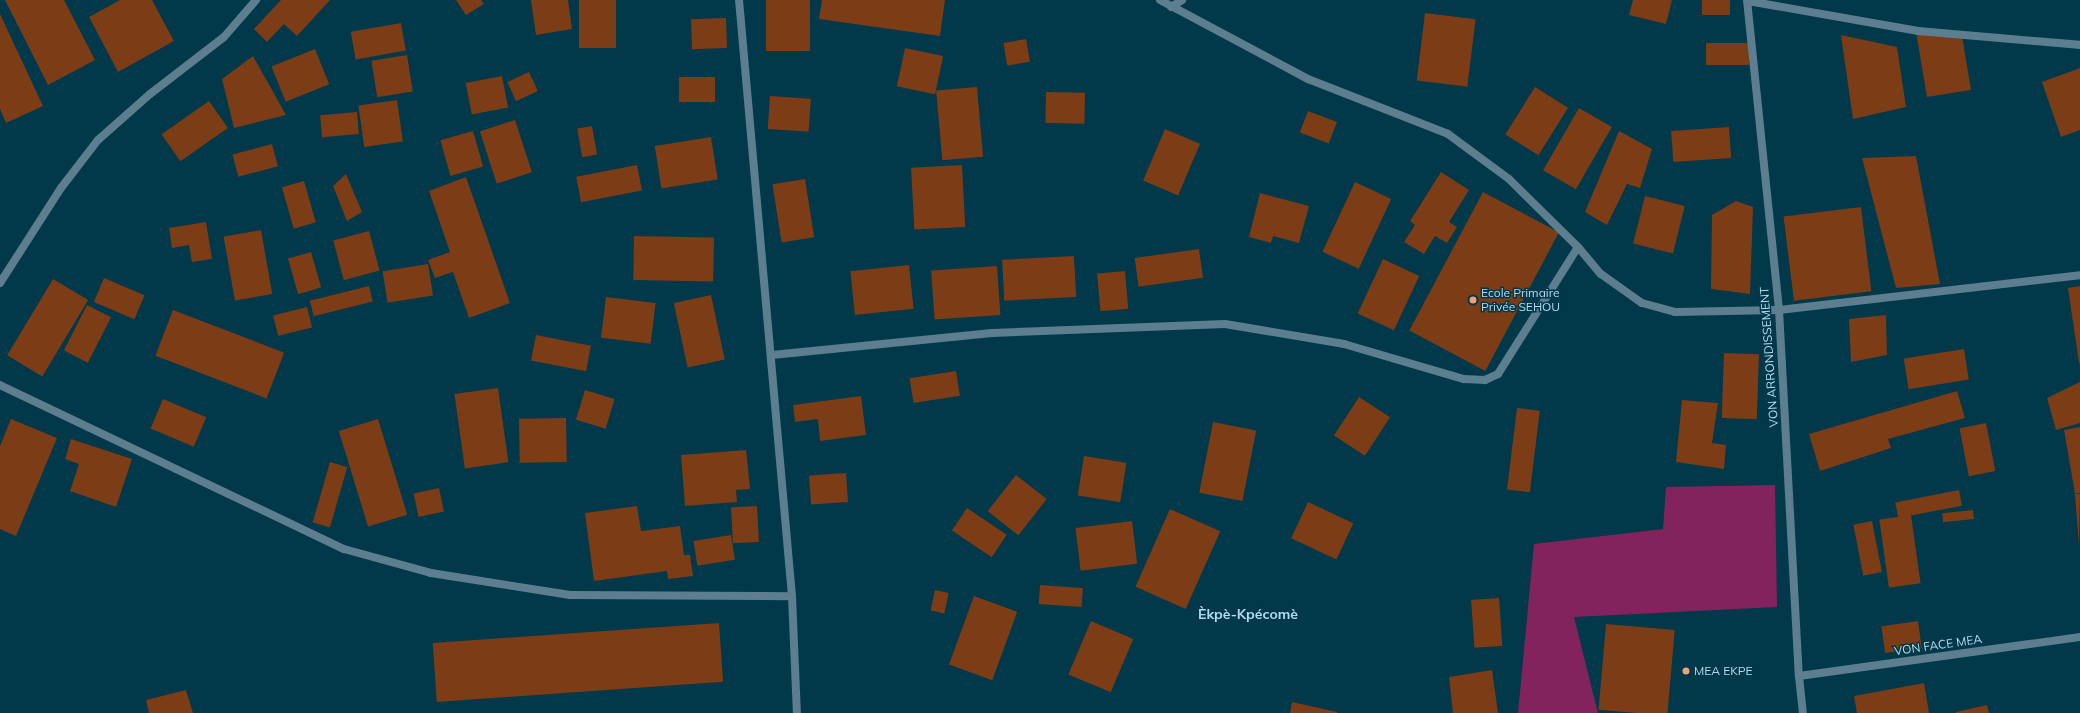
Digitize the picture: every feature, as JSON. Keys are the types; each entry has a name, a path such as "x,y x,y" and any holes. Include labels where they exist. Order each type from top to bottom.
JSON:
{"street":[{"path":"0,283 61,188 98,140 150,94 224,37 256,0"},
{"path":"739,0 772,355 792,596 797,713"},
{"path":"1160,0 1308,79 1448,134 1509,179 1578,246 1601,274 1642,303 1675,312 1779,310 2080,275"},
{"path":"1171,7 1182,0"},
{"path":"1748,1 1918,31 2080,45"},
{"name":"VON ARRONDISSEMENT","path":"1748,1 1779,310 1799,676 1803,713"},
{"path":"772,355 992,333 1225,324 1344,344 1464,379 1485,380 1498,374 1578,246"},
{"path":"0,385 344,550 431,573 570,595 792,596"},
{"name":"VON FACE MEA","path":"1799,676 2080,637"}],"shaded area":[{"path":"1775,485 1777,607 1574,617 1598,713 1518,713 1534,544 1663,529 1666,487"}],"building":[{"path":"5,0 64,0 95,60 48,85"},
{"path":"120,0 152,0 174,41 118,72 89,17"},
{"path":"281,0 330,0 297,36 284,24 267,42 254,29"},
{"path":"456,0 481,0 484,4 466,15"},
{"path":"531,0 568,0 572,29 536,35"},
{"path":"579,0 616,0 616,48 579,48"},
{"path":"766,0 810,0 810,51 766,51"},
{"path":"822,0 945,0 940,36 819,19"},
{"path":"1633,0 1672,0 1666,24 1629,15"},
{"path":"1702,0 1730,0 1730,15 1702,15"},
{"path":"1425,13 1476,19 1467,87 1417,80"},
{"path":"0,14 43,106 6,123 0,109"},
{"path":"726,18 727,48 692,49 691,19"},
{"path":"401,23 406,51 356,59 351,32"},
{"path":"1916,32 1962,36 1971,90 1927,97"},
{"path":"1841,35 1897,47 1906,107 1853,119"},
{"path":"1026,39 1030,62 1007,66 1003,43"},
{"path":"1706,43 1749,43 1749,65 1706,65"},
{"path":"905,48 943,56 935,94 897,86"},
{"path":"315,49 329,84 286,102 271,67"},
{"path":"407,55 413,92 377,97 371,61"},
{"path":"253,56 286,115 234,128 222,79"},
{"path":"2080,68 2080,130 2061,137 2042,82"},
{"path":"529,72 538,91 516,101 507,82"},
{"path":"502,76 508,107 472,114 466,83"},
{"path":"679,77 715,77 715,102 679,102"},
{"path":"977,87 983,157 942,160 936,91"},
{"path":"1535,87 1568,108 1538,155 1505,134"},
{"path":"1046,92 1085,93 1084,124 1045,123"},
{"path":"770,96 811,99 809,132 768,129"},
{"path":"397,100 403,142 364,147 358,105"},
{"path":"209,101 228,128 180,161 161,134"},
{"path":"1579,108 1612,127 1576,189 1543,170"},
{"path":"1308,111 1337,122 1329,144 1300,132"},
{"path":"357,112 359,134 322,137 320,115"},
{"path":"515,120 532,172 497,184 480,131"},
{"path":"592,126 597,155 582,157 577,129"},
{"path":"1729,127 1731,158 1673,162 1671,131"},
{"path":"1165,129 1200,144 1178,195 1143,181"},
{"path":"473,131 483,167 451,176 440,140"},
{"path":"1619,131 1652,149 1640,188 1627,184 1607,225 1585,212"},
{"path":"711,137 718,179 661,188 655,146"},
{"path":"272,144 278,166 238,177 232,155"},
{"path":"1916,156 1940,284 1896,288 1862,158"},
{"path":"637,165 642,191 581,202 576,177"},
{"path":"962,165 965,227 914,230 911,168"},
{"path":"1441,172 1469,190 1449,222 1457,227 1447,243 1435,236 1424,254 1404,242 1415,225 1410,221"},
{"path":"346,174 362,212 347,221 333,186"},
{"path":"466,177 510,303 469,318 453,272 435,278 428,260 450,252 429,191"},
{"path":"805,179 814,237 782,242 772,184"},
{"path":"304,181 316,222 294,229 282,187"},
{"path":"1355,182 1391,199 1359,269 1322,252"},
{"path":"1483,192 1559,232 1485,371 1409,331"},
{"path":"1260,193 1309,206 1299,243 1273,236 1271,243 1249,237"},
{"path":"1645,196 1685,206 1673,253 1633,244"},
{"path":"1736,201 1753,207 1750,294 1711,289 1712,215"},
{"path":"1861,207 1871,291 1794,301 1784,217"},
{"path":"206,222 212,259 192,262 189,245 172,248 169,228"},
{"path":"261,230 272,294 235,301 224,237"},
{"path":"369,231 380,271 344,280 333,241"},
{"path":"634,236 714,237 713,281 633,280"},
{"path":"1199,249 1203,278 1139,287 1135,258"},
{"path":"311,252 321,288 298,294 288,259"},
{"path":"1074,256 1076,297 1004,301 1002,260"},
{"path":"1383,259 1419,276 1394,330 1358,313"},
{"path":"428,264 433,296 388,303 383,271"},
{"path":"909,265 914,309 855,315 850,271"},
{"path":"997,266 1000,315 935,319 931,271"},
{"path":"1125,271 1128,309 1100,311 1097,273"},
{"path":"104,278 145,295 134,319 94,302"},
{"path":"53,279 88,300 42,376 7,355"},
{"path":"369,286 373,302 314,316 310,301"},
{"path":"2080,286 2080,363 2079,363 2068,288"},
{"path":"711,295 725,360 688,367 674,303"},
{"path":"606,297 656,303 651,344 601,338"},
{"path":"87,305 111,317 88,363 64,350"},
{"path":"307,307 312,327 278,336 273,315"},
{"path":"173,310 284,353 267,398 155,356"},
{"path":"1886,315 1887,355 1851,362 1849,319"},
{"path":"536,335 591,346 586,371 531,361"},
{"path":"1964,349 1969,380 1909,389 1904,359"},
{"path":"1724,353 1759,354 1757,419 1722,418"},
{"path":"956,371 960,396 913,403 910,378"},
{"path":"2080,382 2080,423 2056,430 2047,398"},
{"path":"498,388 508,462 465,468 454,394"},
{"path":"585,390 615,399 606,429 576,420"},
{"path":"1957,391 1965,418 1888,439 1891,448 1820,471 1809,434"},
{"path":"861,396 866,435 820,441 818,419 795,422 793,405"},
{"path":"1359,397 1390,417 1365,456 1334,436"},
{"path":"163,399 206,417 194,447 150,428"},
{"path":"1682,400 1718,403 1712,443 1726,445 1724,469 1676,462"},
{"path":"1517,408 1540,411 1530,492 1507,489"},
{"path":"566,418 567,462 520,463 519,419"},
{"path":"11,419 57,438 16,536 0,529 0,446"},
{"path":"378,419 407,515 368,527 339,431"},
{"path":"1213,422 1256,430 1242,501 1199,493"},
{"path":"1986,423 1995,471 1969,476 1959,428"},
{"path":"2080,427 2080,493 2075,494 2064,430"},
{"path":"71,439 132,459 116,507 70,491 79,464 65,459"},
{"path":"746,450 750,489 736,490 737,502 685,506 681,455"},
{"path":"1084,456 1126,463 1120,502 1078,496"},
{"path":"330,462 347,467 330,528 313,523"},
{"path":"846,473 848,502 811,505 809,476"},
{"path":"1016,475 1047,499 1018,535 988,511"},
{"path":"439,488 444,511 419,517 414,493"},
{"path":"1959,490 1962,506 1898,518 1895,502"},
{"path":"2075,494 2080,494 2079,546"},
{"path":"1308,502 1353,523 1336,559 1291,538"},
{"path":"637,506 641,531 680,526 684,555 690,555 693,576 668,579 667,571 594,581 585,513"},
{"path":"757,506 759,542 733,543 731,507"},
{"path":"967,508 1007,535 992,557 952,530"},
{"path":"1170,509 1220,531 1186,609 1135,587"},
{"path":"1973,510 1974,519 1943,522 1942,513"},
{"path":"1911,515 1921,583 1889,588 1879,519"},
{"path":"1132,521 1137,564 1081,571 1075,528"},
{"path":"1872,521 1882,572 1863,576 1853,525"},
{"path":"731,535 735,560 697,566 693,541"},
{"path":"1040,585 1083,588 1082,607 1039,604"},
{"path":"935,590 949,593 944,613 931,611"},
{"path":"974,596 1017,612 992,680 949,665"},
{"path":"1499,598 1502,646 1474,648 1471,600"},
{"path":"1091,621 1133,639 1111,692 1068,674"},
{"path":"1918,621 1922,648 1885,653 1881,626"},
{"path":"719,623 723,682 437,702 433,643"},
{"path":"1606,624 1675,630 1667,713 1637,713 1599,710"},
{"path":"1492,670 1498,713 1453,713 1449,677"},
{"path":"1924,683 1929,713 1857,713 1854,696"},
{"path":"186,690 193,713 149,713 146,700"},
{"path":"1292,702 1337,712 1337,713 1290,713"},
{"path":"1987,705 1989,713 1956,713 1956,712"}],"place":[{"name":"Ecole Primaire Privée SEHOU","path":"1473,300"},
{"name":"MEA EKPE","path":"1686,671"}],"district":[{"name":"Èkpè-Kpécomè","path":"1248,614"}]}
